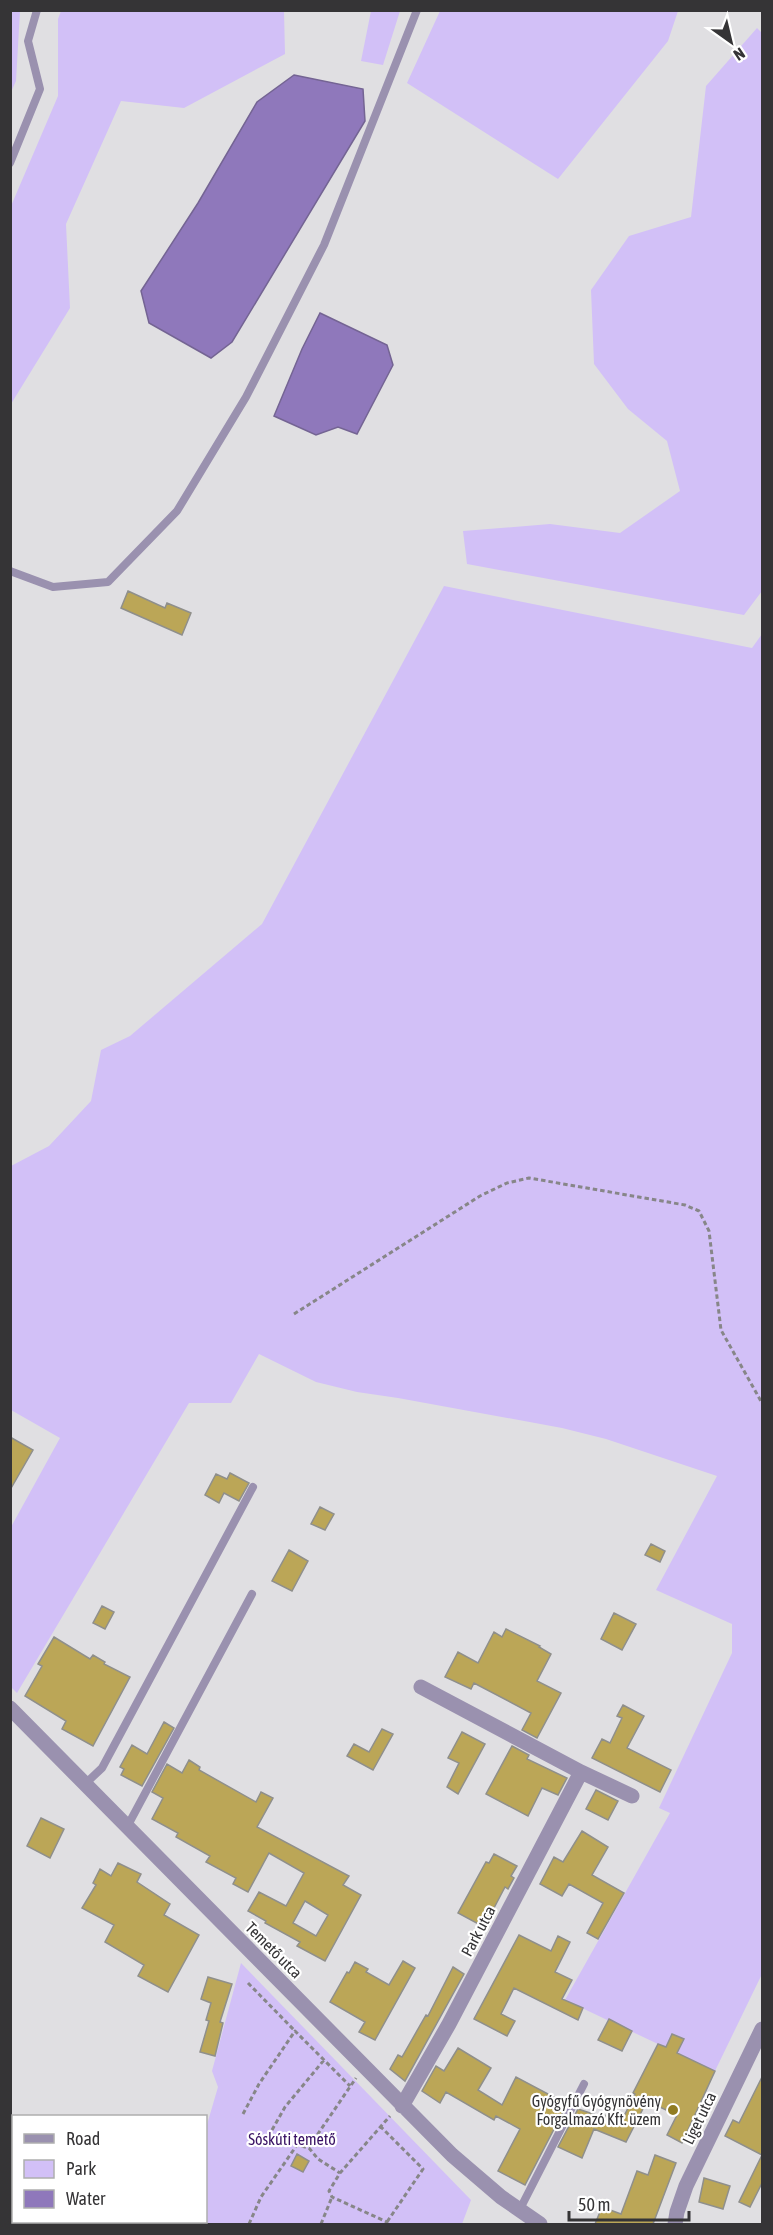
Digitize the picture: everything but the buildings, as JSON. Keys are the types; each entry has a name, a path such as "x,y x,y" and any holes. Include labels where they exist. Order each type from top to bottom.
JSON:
{"street":[{"path":"421,1688 581,1772 632,1796"},
{"name":"Temető utca","path":"10,1708 452,2155 501,2197 540,2224"},
{"name":"Park utca","path":"402,2106 449,2024 581,1772"},
{"name":"Liget utca","path":"675,2224 686,2186 762,2029"}],"lane":[{"path":"10,163 40,89 28,41 37,10"},
{"path":"10,571 53,587 108,582 177,511 246,397 324,245 417,10"},
{"path":"85,1784 102,1768 253,1487"},
{"path":"128,1827 252,1594"},
{"path":"520,2209 584,2084"}],"path":[{"path":"294,1314 480,1196 507,1183 529,1179 685,1204 699,1211 709,1231 721,1330 762,1403"},
{"path":"248,1983 350,2086"},
{"path":"243,2114 259,2084 295,2031"},
{"path":"272,2130 285,2107 324,2060"},
{"path":"309,2148 350,2086 365,2068"},
{"path":"380,2126 423,2169 386,2223 332,2197 329,2191 340,2173 380,2126 402,2106"},
{"path":"248,2224 261,2198 297,2145 309,2148 318,2159 340,2173"},
{"path":"321,2224 332,2197"}],"green space":[{"path":"11,10 20,11 16,81 11,92"},
{"path":"440,10 678,11 668,41 558,179 407,83"},
{"path":"61,11 284,11 285,54 184,108 121,101 66,224 70,308 11,404 11,206 58,96 58,19"},
{"path":"371,11 400,11 383,65 361,61"},
{"path":"757,28 762,33 762,591 744,615 467,564 463,531 550,524 620,533 680,491 667,441 628,409 594,364 591,290 629,236 691,217 706,86"},
{"path":"444,586 752,648 762,634 762,1974 715,2071 565,2000 670,1813 659,1808 732,1653 732,1624 656,1590 717,1476 606,1439 562,1428 357,1392 316,1382 259,1354 231,1403 189,1403 17,1693 10,1686 11,1527 60,1438 11,1410 11,1166 49,1146 91,1101 101,1050 130,1036 262,924"},
{"name":"Sóskúti temető","path":"241,1963 471,2200 462,2224 177,2224 207,2223 207,2125 218,2087 212,2071"}],"water":[{"path":"294,75 363,89 365,121 232,342 211,358 149,323 141,291 198,203 257,102"},
{"path":"320,313 387,345 393,365 357,434 338,427 316,435 274,416"}],"place":[{"name":"Gyógyfű Gyógynövény Forgalmazó Kft. üzem","path":"673,2110"}]}
